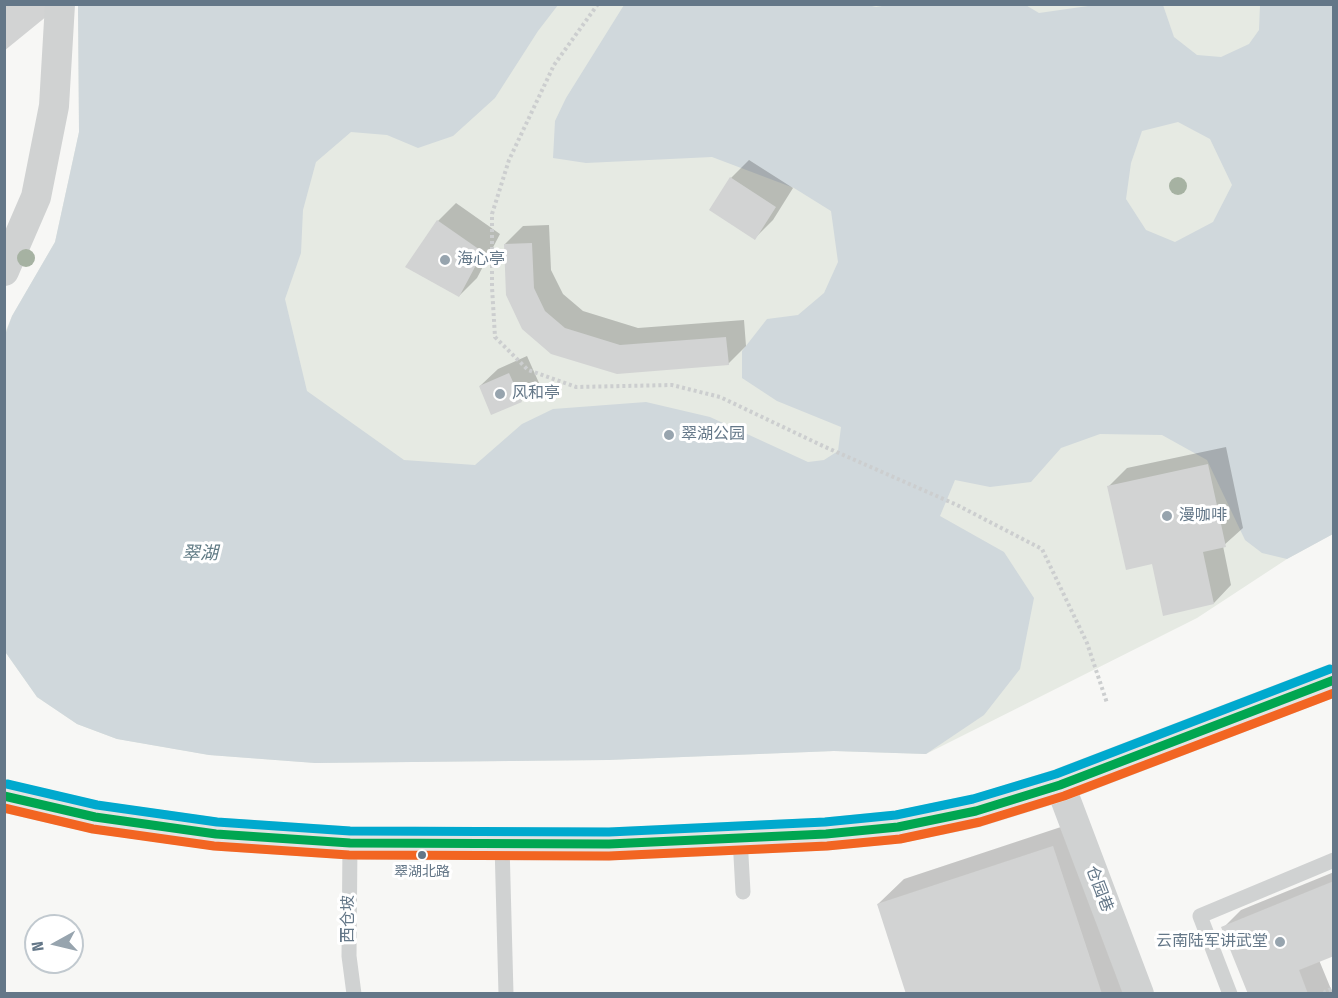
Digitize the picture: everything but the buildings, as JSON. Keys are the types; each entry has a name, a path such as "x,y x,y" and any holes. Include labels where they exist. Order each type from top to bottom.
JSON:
{"street":[{"path":"4,271 36,197 54,106 60,4"},
{"path":"4,796 95,817 206,832 350,843 609,844 826,834 898,827 976,811 1060,784 1334,680"},
{"name":"仓园巷","path":"1060,784 1139,993"}],"lane":[{"path":"740,838 743,892"},
{"name":"西仓坡","path":"350,843 349,956 354,993"},
{"path":"502,844 506,993"},
{"path":"1230,993 1200,916 1334,860"}],"path":[{"path":"598,4 554,65 509,160 492,214 495,337 528,370 576,387 672,385 720,397 823,446 957,505 1042,549 1087,643 1107,703"},
{"path":"1325,993 1334,988"}],"shaded area":[{"name":"翠湖","path":"78,5 1333,5 1333,534 1287,559 1197,618 926,754 834,751 608,760 315,763 209,755 117,739 77,724 37,697 6,653 4,641 4,335 12,316 55,242 79,132"}],"water":[{"name":"翠湖","path":"894,4 1024,4 1039,13 1095,5 1163,5 1174,37 1197,55 1221,57 1249,44 1259,30 1260,5 1333,5 1333,534 1287,559 1262,553 1245,540 1207,460 1162,435 1100,434 1061,448 1031,482 990,487 955,480 940,516 1004,552 1034,598 1020,669 984,715 926,754 834,751 608,760 315,763 209,755 117,739 77,724 37,697 6,653 5,335 12,316 55,242 79,132 78,5 558,5 538,31 495,98 453,136 418,148 387,135 351,132 316,162 303,210 301,253 285,299 307,391 404,460 475,465 522,424 553,409 646,402 710,417 808,462 824,460 838,451 841,427 777,401 742,378 742,351 767,319 798,315 824,293 838,262 831,211 794,188 712,157 586,163 553,158 555,121 566,98 624,5 868,5 876,7","holes":["1178,122 1210,139 1232,185 1213,222 1175,242 1146,230 1126,199 1131,163 1142,131"]}],"transit line":[{"path":"7,784 97,805 217,822 350,831 609,832 825,822 896,815 973,799 1056,774 1330,669"},
{"path":"4,796 95,817 216,834 350,843 609,844 826,834 898,827 976,811 1060,785 1334,680"},
{"path":"4,808 93,829 214,846 349,855 609,856 827,846 900,839 980,822 1064,796 1334,693"}],"place":[{"name":"海心亭","path":"445,260"},
{"name":"风和亭","path":"500,394"},
{"name":"翠湖公园","path":"669,435"},
{"name":"漫咖啡","path":"1167,516"},
{"name":"翠湖北路","path":"422,855"},
{"name":"云南陆军讲武堂","path":"1280,942"}]}
